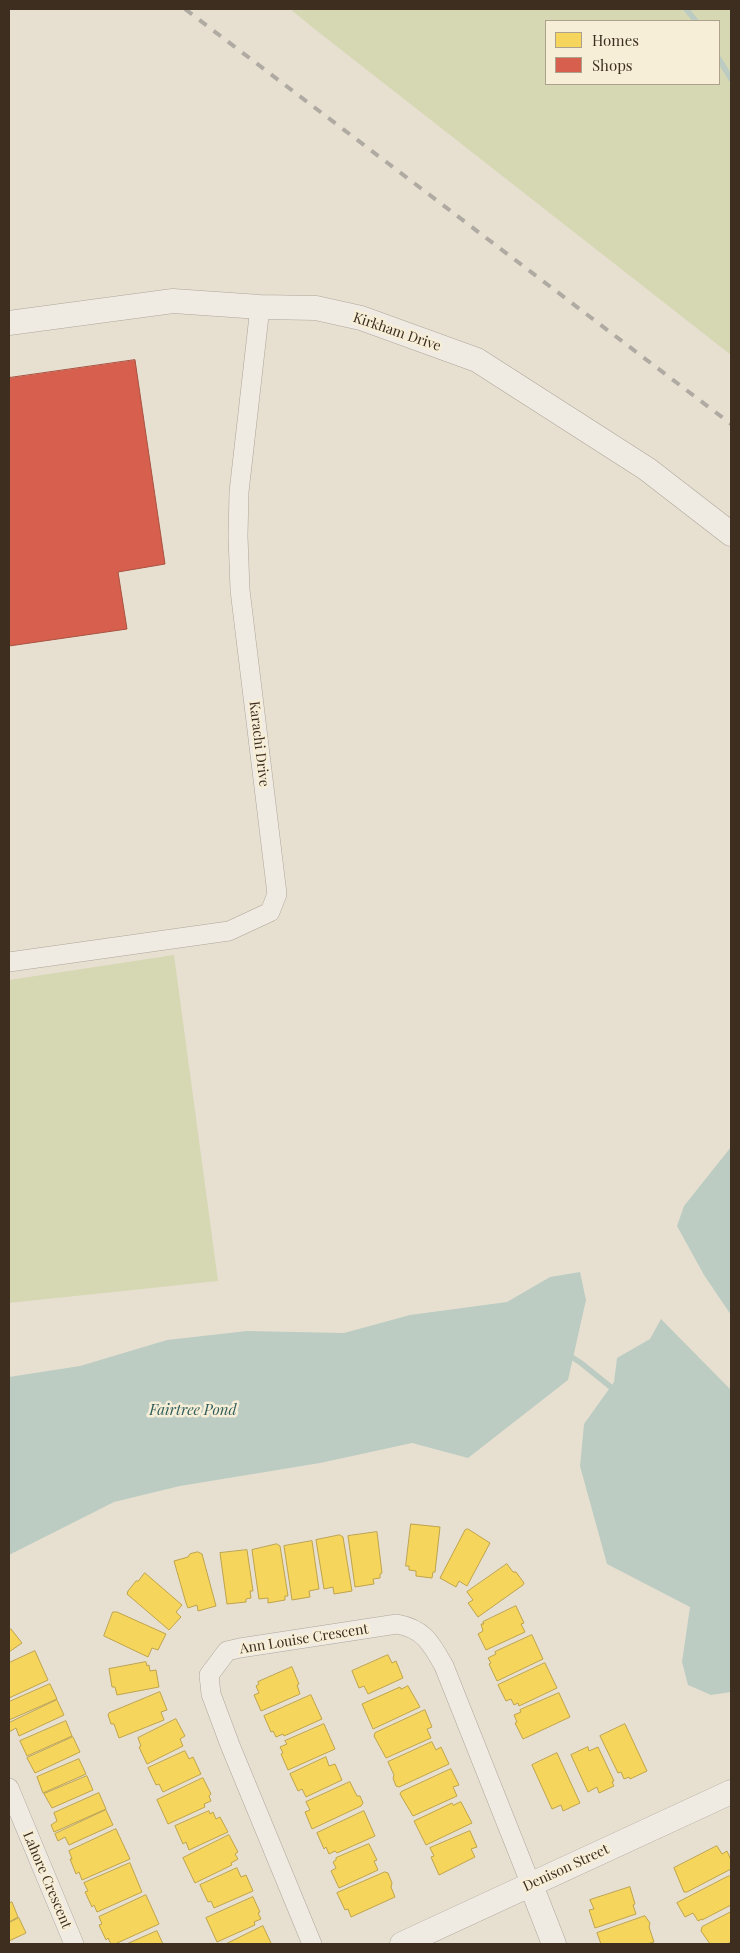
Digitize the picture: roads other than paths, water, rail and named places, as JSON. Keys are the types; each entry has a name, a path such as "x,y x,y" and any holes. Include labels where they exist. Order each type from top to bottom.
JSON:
{"street":[{"name":"Kirkham Drive","path":"9,322 173,302 316,308 361,318 476,360 647,469 731,534"},
{"name":"Karachi Drive","path":"9,962 229,931 270,912 277,894 240,590 238,536 239,492 260,307"},
{"name":"Ann Louise Crescent","path":"312,1944 211,1694 210,1676 227,1652 240,1648 397,1624 412,1627 423,1635 431,1642 444,1666 531,1885"},
{"name":"Lahore Crescent","path":"9,1788 74,1944"},
{"name":"Denison Street","path":"402,1944 731,1792"},
{"path":"531,1885 554,1944"}],"water":[{"path":"731,1147 731,1315 704,1275 677,1226 684,1206"},
{"name":"Fairtree Pond","path":"580,1272 586,1300 568,1380 468,1458 412,1443 320,1463 180,1486 114,1502 9,1555 9,1377 80,1366 167,1340 247,1331 344,1333 410,1315 507,1302 550,1277"},
{"path":"661,1319 731,1390 731,1692 711,1695 688,1685 682,1662 690,1607 607,1564 580,1466 584,1424 614,1382 617,1358 650,1339"}],"waterway":[{"path":"686,9 695,20"},
{"path":"720,61 731,79"},
{"path":"567,1354 617,1392"}],"railway":[{"path":"185,9 731,424"}]}
